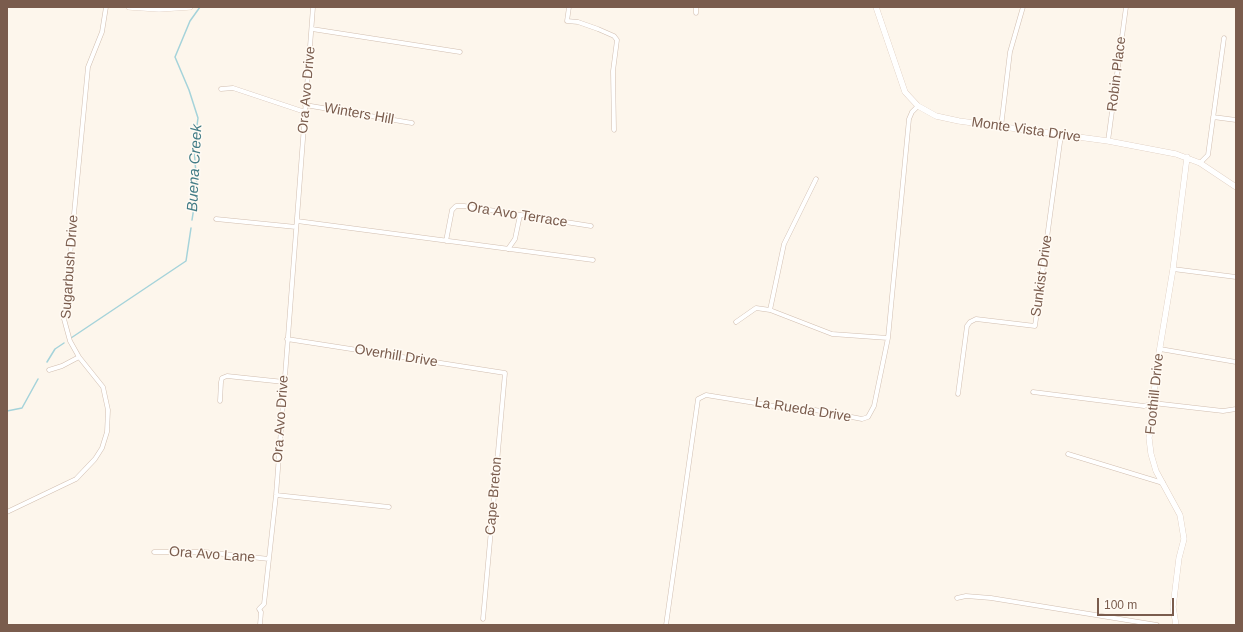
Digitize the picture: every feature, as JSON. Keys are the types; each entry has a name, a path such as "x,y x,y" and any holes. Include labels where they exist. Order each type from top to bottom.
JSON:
{"main road":[{"path":"129,7 159,9 190,7"},
{"name":"Monte Vista Drive","path":"876,7 905,92 918,106 936,116 958,121 1108,141 1187,157 1200,163 1236,187"},
{"name":"Foothill Drive","path":"1176,625 1173,607 1174,594 1179,558 1184,539 1180,515 1156,471 1150,454 1149,438 1187,157"}],"street":[{"name":"Sugarbush Drive","path":"7,512 76,479 90,466 102,448 108,425 107,400 100,383 79,357 66,329 64,303 88,67 102,32 106,7"},
{"name":"Ora Avo Drive","path":"260,625 261,617 259,609 264,604 276,495 313,7"},
{"path":"569,7 567,21 578,22 598,29 614,36 617,40 613,71 614,130"},
{"path":"696,7 696,13"},
{"path":"1001,127 1010,52 1023,7"},
{"name":"Robin Place","path":"1108,141 1126,7"},
{"path":"312,29 460,52"},
{"path":"1200,163 1208,155 1224,38"},
{"path":"221,89 233,88 305,112"},
{"name":"Winters Hill","path":"305,105 412,123"},
{"name":"La Rueda Drive","path":"666,625 698,399 706,395 798,410 815,410 865,419 874,406 888,338 909,119 912,112 918,106"},
{"path":"1213,117 1236,120"},
{"name":"Sunkist Drive","path":"958,394 967,326 970,322 976,319 1035,326 1061,135"},
{"path":"770,310 784,244 816,179"},
{"name":"Ora Avo Terrace","path":"446,241 452,210 456,206 591,226"},
{"path":"508,249 515,239 520,215"},
{"path":"216,219 296,227"},
{"path":"297,221 593,260"},
{"path":"1173,269 1236,277"},
{"path":"736,322 756,308 770,310 832,334 888,338"},
{"name":"Overhill Drive","path":"287,339 505,373"},
{"path":"1160,349 1236,362"},
{"path":"49,370 62,366 79,357"},
{"name":"Cape Breton","path":"483,619 505,373"},
{"path":"220,401 222,378 227,376 284,382"},
{"path":"1033,392 1144,406 1153,403 1223,411 1236,409"},
{"path":"1068,454 1163,483"},
{"path":"276,495 389,507"},
{"name":"Ora Avo Lane","path":"154,552 205,552 269,559"},
{"path":"957,598 966,596 991,598 1157,625"}],"waterway":[{"name":"Buena Creek","path":"192,220 197,188 194,148 198,118 189,90 175,57 190,21 200,7"},
{"name":"Buena Creek","path":"71,338 186,261 191,228"},
{"name":"Buena Creek","path":"47,362 55,349 64,343"},
{"name":"Buena Creek","path":"7,411 22,408 38,379"}]}
